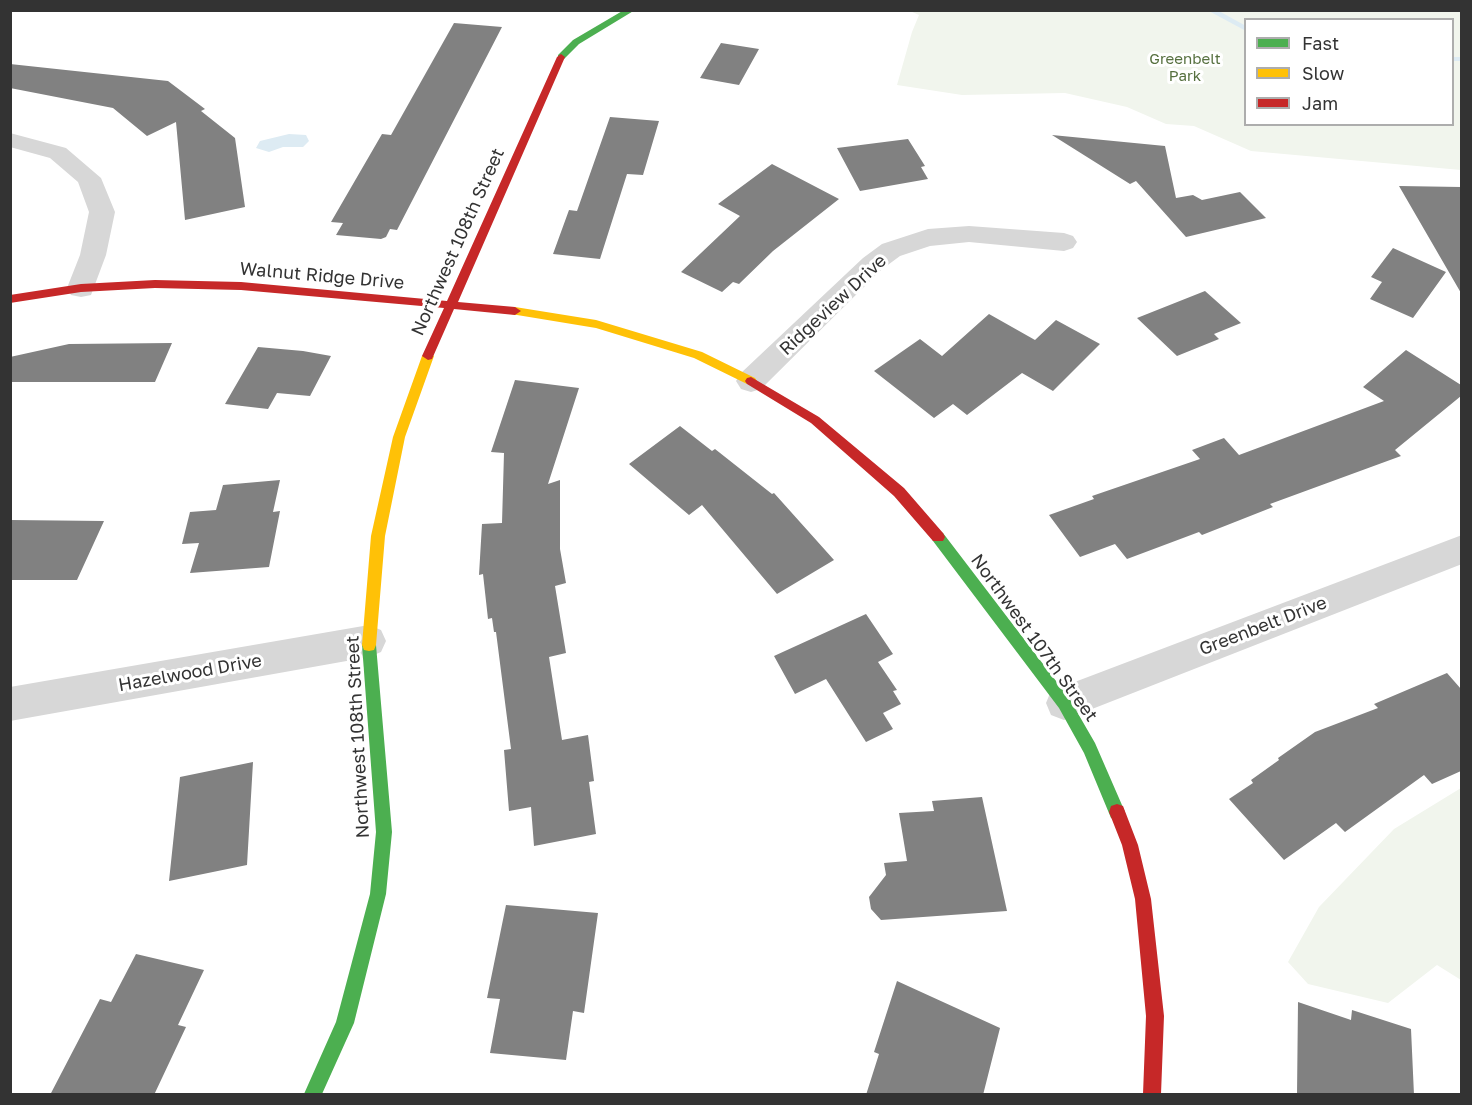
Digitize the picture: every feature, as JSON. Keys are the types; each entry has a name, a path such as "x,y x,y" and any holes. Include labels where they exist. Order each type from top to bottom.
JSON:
{"street":[{"name":"Northwest 108th Street","path":"313,1095 345,1023 378,894 384,832 369,641 378,536 399,437 430,350 551,75 562,55 576,42 630,10"},
{"path":"10,140 28,142 58,153 89,178 102,212 93,255 81,288"},
{"name":"Ridgeview Drive","path":"752,381 872,264 891,250 928,238 969,234 1064,242"},
{"name":"Walnut Ridge Drive","path":"10,299 81,288 155,284 241,286 544,314 596,324 698,355 752,381 815,420 878,474"},
{"name":"Northwest 107th Street","path":"878,474 899,492 950,552 1064,703 1090,748 1130,845 1143,900 1155,1016 1152,1095"},
{"name":"Greenbelt Drive","path":"1064,703 1461,549"},
{"name":"Hazelwood Drive","path":"10,704 369,641"}],"green space":[{"name":"Greenbelt Park","path":"910,11 1461,11 1461,170 1251,151 1194,126 1166,124 1127,107 1065,93 962,95 897,85 919,15"},
{"path":"1461,788 1461,980 1437,965 1388,1003 1308,984 1288,962 1319,907 1394,829"}],"shaded area":[{"path":"289,134 306,135 309,141 303,147 283,147 269,152 256,148 260,141"}],"building":[{"path":"454,23 502,27 397,230 390,229 386,237 381,239 336,235 343,223 331,222 382,134 391,135"},
{"path":"721,43 759,49 739,85 700,78"},
{"path":"10,64 168,81 205,109 201,111 235,138 245,207 185,220 176,122 147,136 113,108 10,88"},
{"path":"610,117 659,121 643,175 627,174 600,259 553,254 569,210 577,211"},
{"path":"1052,135 1165,146 1176,198 1193,195 1202,200 1240,192 1266,218 1186,237 1136,181 1130,184"},
{"path":"908,139 925,166 921,167 928,179 860,191 837,148"},
{"path":"772,164 839,199 773,251 739,284 733,282 722,292 681,272 740,216 718,204"},
{"path":"1399,186 1461,187 1461,293"},
{"path":"1393,248 1446,272 1413,318 1370,299 1382,282 1371,277"},
{"path":"1205,291 1241,323 1214,334 1219,339 1177,356 1137,318"},
{"path":"989,314 1035,340 1056,320 1100,344 1053,391 1022,373 967,415 953,404 934,418 874,371 920,339 942,356"},
{"path":"172,343 155,382 10,382 10,357 69,344"},
{"path":"258,347 331,356 310,396 277,393 268,409 225,404"},
{"path":"1406,350 1461,385 1461,396 1395,450 1401,456 1270,504 1273,507 1202,535 1199,532 1127,559 1115,544 1080,557 1049,515 1094,499 1092,496 1200,459 1192,450 1224,438 1239,455 1384,401 1363,387"},
{"path":"515,380 579,388 548,484 560,480 560,549 566,583 555,586 566,653 549,657 562,740 588,735 594,781 589,782 596,834 534,846 531,807 509,811 504,750 511,749 496,632 494,632 492,618 488,619 483,574 479,575 482,524 502,523 504,453 491,452"},
{"path":"680,426 712,451 715,449 772,494 774,493 834,560 777,594 702,505 689,515 629,464"},
{"path":"280,480 273,512 280,511 269,567 190,573 199,543 182,544 190,512 216,510 223,485"},
{"path":"10,520 104,521 77,580 10,580"},
{"path":"866,614 893,654 878,662 897,690 893,691 901,704 883,713 893,729 866,742 826,679 795,694 774,656"},
{"path":"1447,673 1461,689 1461,771 1432,784 1424,775 1345,832 1336,823 1284,860 1229,799 1253,783 1251,780 1279,760 1278,758 1315,732 1378,708 1374,704"},
{"path":"253,762 247,865 169,881 180,777"},
{"path":"982,797 1007,911 881,920 871,909 869,897 886,875 884,863 907,861 899,813 934,811 932,801"},
{"path":"506,905 598,913 584,1013 573,1011 566,1060 490,1053 500,999 487,998"},
{"path":"136,954 204,970 178,1025 186,1027 154,1095 50,1095 100,999 111,1002"},
{"path":"897,981 1000,1028 983,1095 866,1095 879,1054 874,1052"},
{"path":"1298,1002 1351,1020 1352,1010 1411,1029 1414,1095 1297,1095"}],"waterway":[{"path":"1210,10 1244,28"},
{"path":"1454,59 1462,59"}],"traffic: fast":[{"path":"561,57 576,42 631,10"},
{"path":"938,537 1064,703 1090,748 1117,812"},
{"path":"313,1094 345,1023 378,894 384,832 369,645"}],"traffic: slow":[{"path":"515,311 596,324 698,355 751,381"},
{"path":"369,645 378,536 399,437 428,356"}],"traffic: jam":[{"path":"428,356 561,57"},
{"path":"10,299 81,288 155,284 241,286 515,311"},
{"path":"751,381 815,420 899,492 938,537"},
{"path":"1117,812 1130,845 1143,899 1155,1016 1152,1094"}]}
